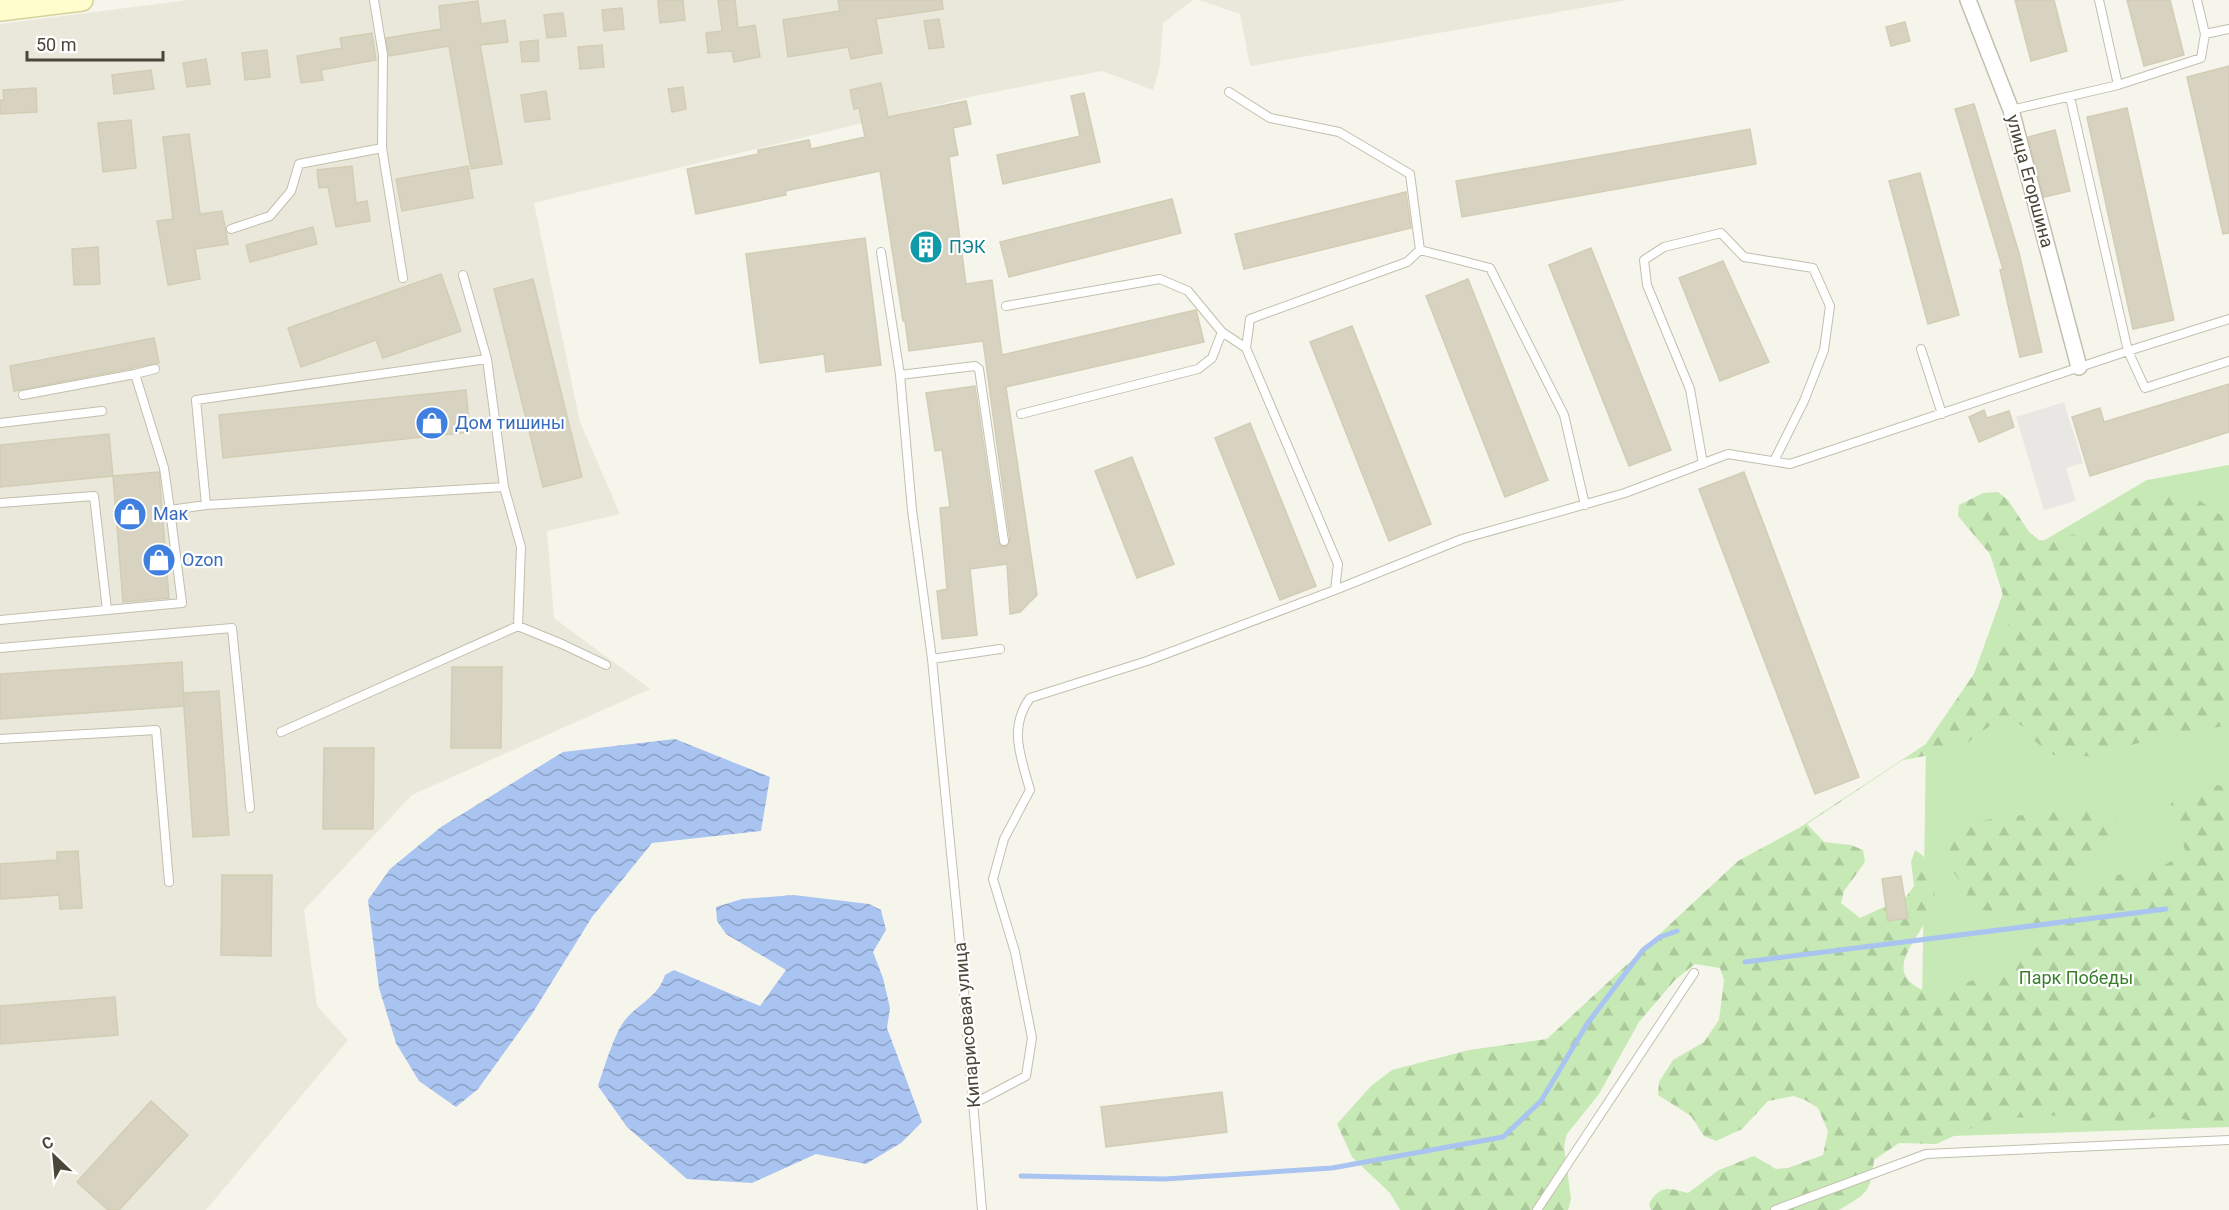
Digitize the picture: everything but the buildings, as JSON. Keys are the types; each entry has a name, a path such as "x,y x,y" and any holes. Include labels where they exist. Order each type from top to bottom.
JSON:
{"street":[{"name":"улица Егоршина","path":"1968,0 2011,110 2079,367"},
{"path":"0,10 72,1"}],"lane":[{"path":"374,0 382,55 382,148 403,279"},
{"path":"2099,0 2118,85"},
{"path":"2011,110 2118,85 2201,58 2205,34 2197,0"},
{"path":"2205,34 2229,29"},
{"path":"1229,92 1270,118 1339,132 1410,174 1420,250"},
{"path":"2070,97 2128,351 2145,388 2229,361"},
{"path":"231,229 270,216 291,191 299,164 382,148"},
{"path":"1703,464 1690,389 1647,285 1644,260 1664,247 1721,233 1744,257 1813,268 1830,306 1824,350 1804,401 1774,461"},
{"path":"1245,348 1250,319 1407,261 1420,250"},
{"path":"1420,250 1490,268 1564,415 1585,505"},
{"name":"Кипарисовая улица","path":"881,252 900,375 912,510 932,659 960,944 982,1210"},
{"path":"463,275 487,359 504,487 521,547 518,626"},
{"path":"1006,306 1160,279 1188,291 1222,332 1245,348 1338,564 1335,590"},
{"path":"973,1104 1026,1076 1032,1038 1015,952 993,879 1004,839 1030,790 1017,740 1020,712 1030,698 1147,661 1462,539 1625,493 1728,454 1790,464 2229,319"},
{"path":"1021,414 1198,369 1212,358 1222,332"},
{"path":"1921,350 1941,414"},
{"path":"206,505 196,400 487,359"},
{"path":"900,375 975,366 979,369 1004,541"},
{"path":"23,395 155,369"},
{"path":"0,620 182,603 164,468 135,374"},
{"path":"0,423 102,411"},
{"path":"170,510 206,505 504,487"},
{"path":"0,503 94,496 107,610"},
{"path":"281,732 518,626 606,665"},
{"path":"0,648 232,628 250,808"},
{"path":"932,659 1000,649"},
{"path":"0,739 156,730 169,882"},
{"path":"1537,1210 1694,973"},
{"path":"1775,1210 1926,1154 2229,1140"}],"shaded area":[{"path":"189,0 1193,0 1163,23 1160,65 1153,90 1102,71 974,96 534,203 580,422 620,514 547,531 554,618 650,689 412,795 304,910 317,1006 348,1040 206,1210 0,1210 0,24"},
{"path":"1199,0 1627,0 1250,66 1240,14"},
{"path":"2064,402 2083,463 2066,468 2076,501 2044,510 2016,417"}],"green space":[{"name":"Парк Победы","path":"2229,465 2229,1127 1920,1137 1926,744 1974,674 2016,557 2147,480"},
{"path":"1998,492 2008,500 2029,532 2039,540 2051,541 2092,529 2132,499 2170,494 2196,498 2229,521 2229,725 2158,738 2089,756 2062,757 2051,754 2031,738 2024,727 2009,719 1996,721 1958,750 1903,760 1807,824 1824,842 1851,845 1863,850 1865,862 1844,891 1841,903 1860,918 1906,897 1914,886 1911,862 1915,850 1925,858 1935,886 1934,901 1929,915 1908,951 1904,961 1904,972 1917,987 1936,992 1967,983 2013,961 2025,951 2037,934 2031,923 2023,916 1972,908 1962,904 1968,892 1948,862 1945,840 1978,821 2059,810 2095,812 2120,822 2123,833 2117,843 2072,877 2079,887 2092,889 2116,875 2155,871 2186,852 2172,817 2171,803 2207,787 2219,785 2229,791 2229,1125 2203,1125 2166,1114 2130,1124 2102,1127 2064,1115 1992,1119 1936,1144 1899,1143 1874,1160 1869,1186 1856,1200 1839,1210 1651,1210 1649,1204 1661,1190 1670,1189 1688,1193 1719,1170 1754,1156 1776,1169 1788,1168 1823,1155 1828,1131 1818,1108 1794,1096 1768,1101 1742,1129 1716,1141 1704,1136 1691,1116 1658,1095 1659,1082 1673,1060 1704,1042 1719,1020 1724,980 1720,968 1695,964 1675,980 1639,1022 1599,1094 1567,1134 1564,1146 1571,1199 1568,1210 1400,1210 1390,1193 1352,1157 1337,1124 1371,1086 1392,1070 1469,1050 1547,1039 1738,861 1799,828 1926,744 1974,674 1997,651 2008,625 2009,614 1990,554 1958,516 1959,505 1983,493"}],"water":[{"path":"675,739 770,777 761,831 652,843 592,917 532,1014 478,1089 456,1107 419,1081 396,1043 379,988 368,900 390,869 441,827 563,752"},
{"path":"794,895 869,904 881,910 886,930 873,952 883,978 890,1008 887,1028 922,1122 901,1143 866,1164 816,1154 752,1183 687,1179 627,1127 598,1086 610,1052 625,1020 658,989 665,975 674,970 760,1006 786,970 726,934 717,921 716,907 742,899"}],"waterway":[{"path":"1745,962 2166,909"},
{"path":"1021,1176 1165,1179 1332,1168 1503,1137 1541,1101 1587,1024 1643,950 1660,937 1677,931"}],"place":[{"name":"ПЭК","path":"926,247"},
{"name":"Дом тишины","path":"432,423"},
{"name":"Мак","path":"130,514"},
{"name":"Ozon","path":"159,560"}]}
